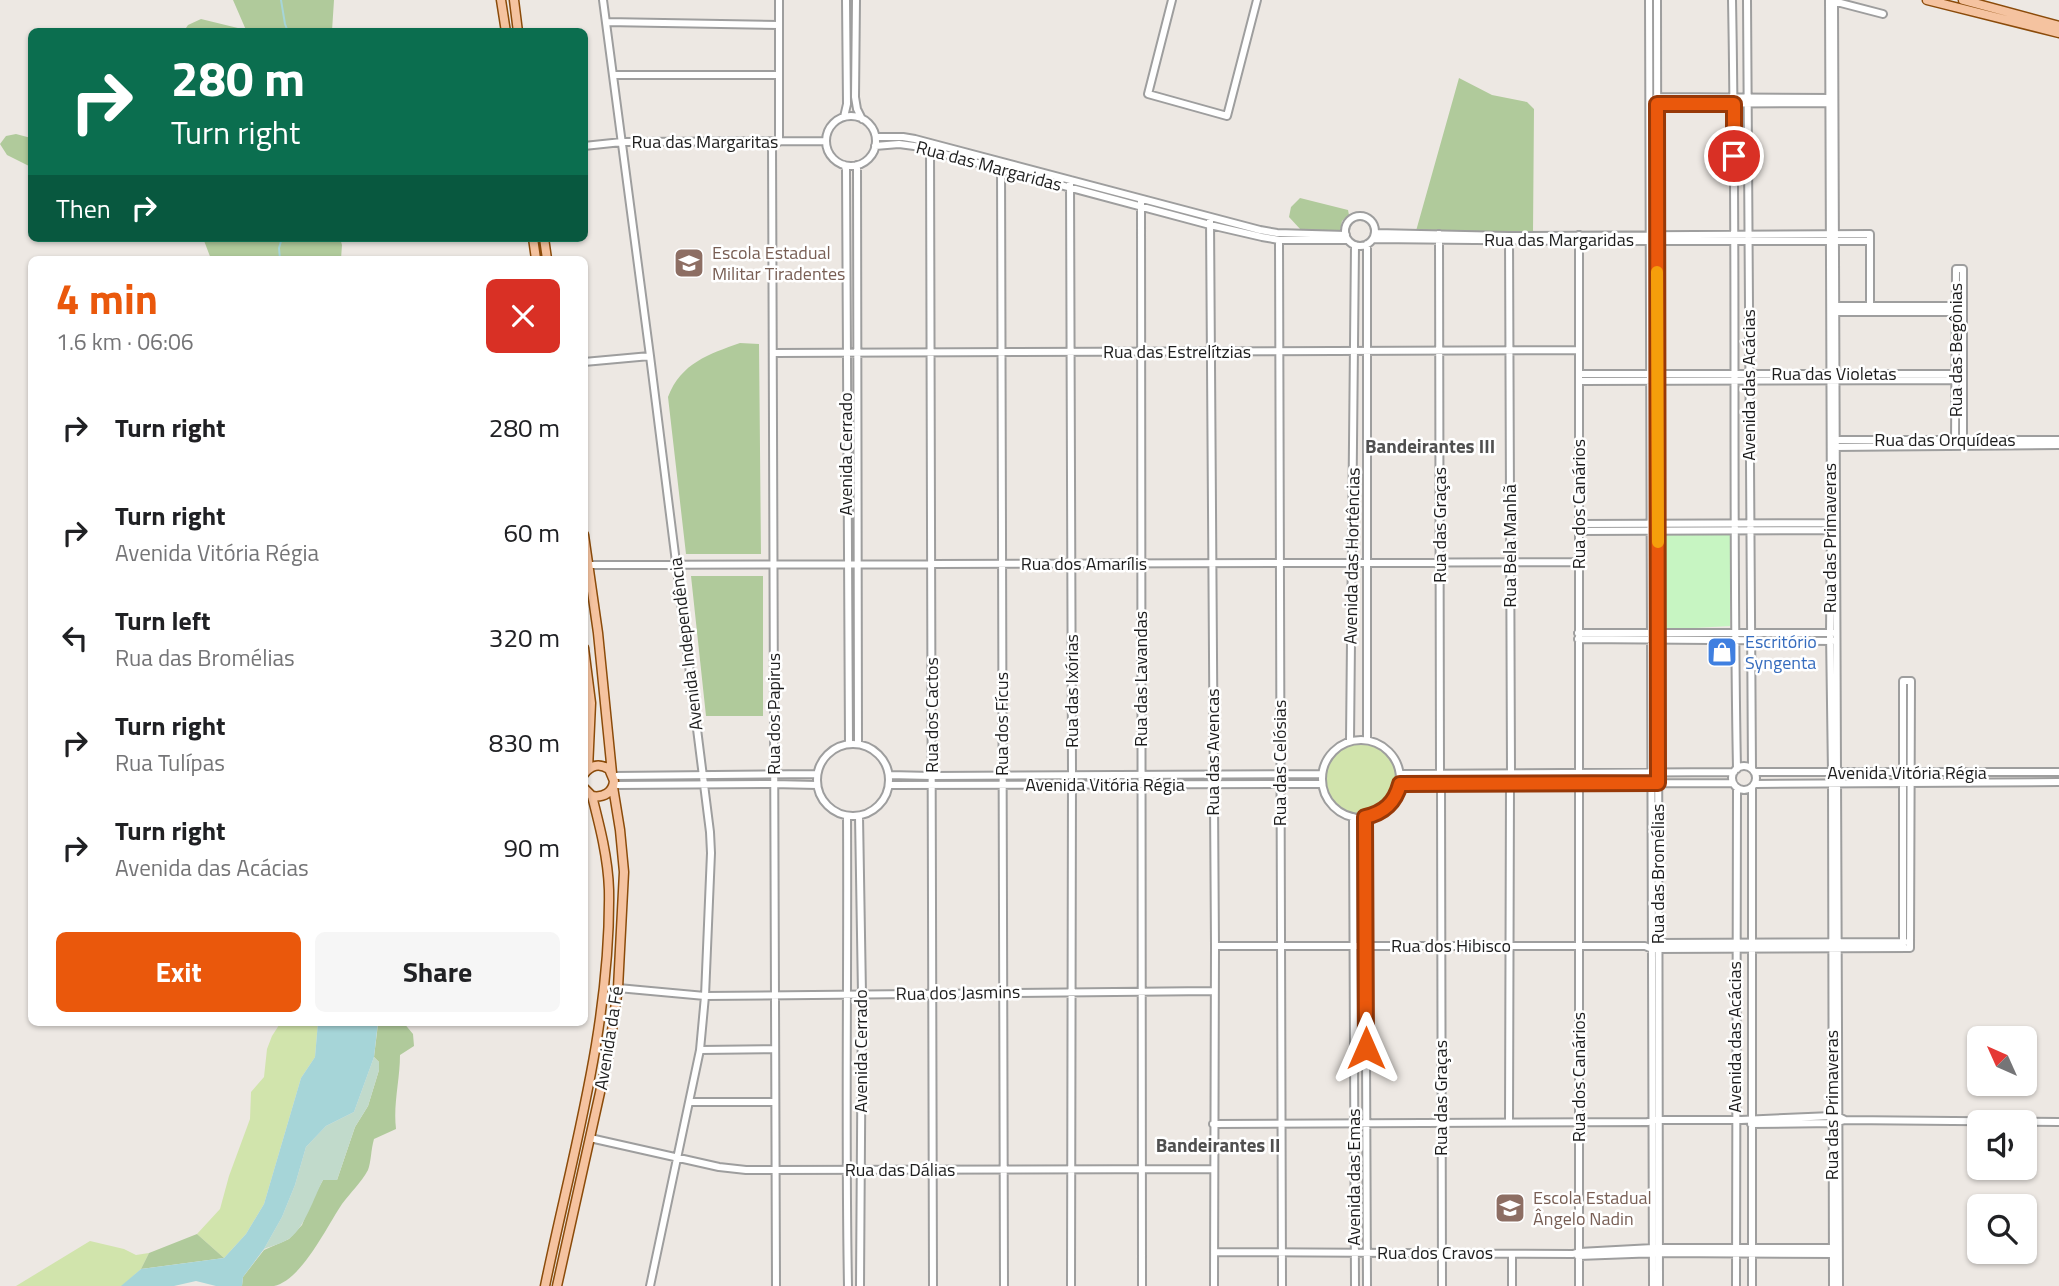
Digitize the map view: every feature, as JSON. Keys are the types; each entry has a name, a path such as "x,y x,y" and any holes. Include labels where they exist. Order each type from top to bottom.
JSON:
{"main road":[{"path":"501,0 505,28"},
{"path":"514,0 518,28"},
{"path":"1927,0 2059,33"},
{"path":"1963,0 2059,26"},
{"name":"Avenida da Fé","path":"557,1286 609,1052 618,988 624,872 588,559"},
{"path":"588,679 591,703 588,744"},
{"path":"588,770 601,765 613,780 604,796 592,796 588,792"},
{"name":"Avenida da Fé","path":"545,1286 579,1132 604,986 609,889 604,846 592,796"}],"street":[{"name":"Avenida Independência","path":"603,0 704,783 712,874 700,1050 650,1286"},
{"name":"Rua dos Papirus","path":"776,1286 774,353 779,0"},
{"path":"844,117 847,104 846,0"},
{"path":"856,0 855,97 862,119"},
{"path":"1172,0 1147,94 1227,116 1257,0"},
{"name":"Rua das Bromélias","path":"1649,0 1653,101"},
{"name":"Rua das Bromélias","path":"1657,0 1653,101 1653,946 1656,1251 1659,1286"},
{"name":"Avenida das Acácias","path":"1732,0 1735,771"},
{"name":"Avenida das Acácias","path":"1747,0 1753,771"},
{"path":"1830,1 1883,14"},
{"name":"Rua das Primaveras","path":"1830,1 1833,101 1836,1119 1833,1286"},
{"path":"606,22 779,24"},
{"path":"613,75 779,75"},
{"path":"1653,101 1833,101"},
{"path":"844,117 862,119 870,124 876,137 876,146 869,158 858,165 844,165 836,161 830,154 826,141 828,132 833,124 844,117"},
{"name":"Rua das Margaridas","path":"876,137 903,137 1279,240 1350,240"},
{"name":"Rua das Margaritas","path":"588,146 622,142 826,141"},
{"name":"Rua das Margaridas","path":"876,146 930,146"},
{"name":"Rua dos Cactos","path":"930,146 933,1286"},
{"name":"Avenida Cerrado","path":"844,165 849,744"},
{"name":"Avenida Cerrado","path":"858,165 858,744"},
{"name":"Rua dos Fícus","path":"1001,165 1004,1286"},
{"name":"Rua das Ixórias","path":"1070,183 1071,1286"},
{"name":"Rua das Lavandas","path":"1141,202 1142,1286"},
{"path":"1359,215 1372,220 1374,236 1367,244 1350,240 1348,222 1359,215"},
{"name":"Rua das Margaridas","path":"1210,222 1277,233 1350,240"},
{"name":"Rua das Avencas","path":"1210,222 1215,946 1214,1286"},
{"name":"Rua das Margaridas","path":"1374,236 1870,237 1870,309"},
{"name":"Rua das Graças","path":"1439,237 1440,773 1445,780 1441,785 1442,1286"},
{"name":"Rua Bela Manhã","path":"1509,238 1510,773 1514,778 1510,785"},
{"name":"Rua dos Canários","path":"1579,238 1579,774 1583,779 1579,783 1579,1286"},
{"name":"Rua das Celósias","path":"1279,240 1282,1286"},
{"name":"Avenida das Hortências","path":"1350,240 1354,351 1350,741"},
{"name":"Avenida das Hortências","path":"1367,244 1367,740"},
{"name":"Rua das Begônias","path":"1959,309 1963,269 1956,269 1959,309 1959,443"},
{"path":"1833,309 1959,309"},
{"name":"Rua das Estrelítzias","path":"774,353 1579,350"},
{"path":"588,362 650,356"},
{"name":"Rua das Violetas","path":"1579,377 1959,377"},
{"name":"Rua das Orquídeas","path":"1834,443 2059,443"},
{"path":"1579,527 1834,526"},
{"name":"Rua dos Amarílis","path":"589,565 1579,562"},
{"path":"1578,636 1750,637 1833,633"},
{"path":"1750,637 1833,641"},
{"path":"1907,681 1907,783"},
{"path":"1367,740 1383,746 1391,753 1397,763 1400,784 1397,794 1384,810 1365,817 1353,817 1332,805 1322,784 1322,774 1331,753 1340,746 1350,741 1367,740"},
{"path":"858,744 875,751 882,758 889,775 889,785 879,805 870,812 847,816 836,812 820,796 817,774 825,756 836,748 858,744"},
{"path":"1400,774 1655,774 1735,771 1742,766 1753,771 1754,786 1743,790 1735,786 1655,783 1400,784"},
{"path":"1735,771 1735,786"},
{"name":"Avenida Vitória Régia","path":"1753,771 2059,772"},
{"path":"613,780 702,774 817,774"},
{"name":"Avenida Vitória Régia","path":"889,775 1322,774"},
{"path":"613,780 817,785"},
{"name":"Avenida Vitória Régia","path":"1754,786 2059,782"},
{"name":"Rua dos Hibisco","path":"1215,946 1907,945 1907,783"},
{"name":"Avenida Vitória Régia","path":"889,785 1322,784"},
{"path":"1509,1122 1510,785"},
{"name":"Avenida das Acácias","path":"1735,786 1736,1286"},
{"name":"Avenida das Acácias","path":"1752,1286 1754,786"},
{"name":"Avenida Cerrado","path":"847,816 848,1286"},
{"name":"Avenida Cerrado","path":"859,816 862,995 860,1286"},
{"name":"Avenida das Emas","path":"1353,817 1355,1286"},
{"name":"Avenida das Emas","path":"1365,817 1367,1286"},
{"name":"Rua dos Jasmins","path":"618,988 705,996 1213,990"},
{"path":"700,1050 775,1049"},
{"path":"690,1102 775,1102"},
{"path":"1213,1124 1752,1122 1836,1119 2059,1122"},
{"name":"Rua das Dálias","path":"590,1138 719,1167 746,1170 1214,1169"},
{"name":"Rua das Bromélias","path":"1653,1286 1656,1251"},
{"name":"Rua das Primaveras","path":"1835,1251 1839,1286"},
{"name":"Rua dos Cravos","path":"1214,1252 1577,1254 1835,1251"},
{"path":"1512,1254 1512,1286"}],"green space":[{"path":"233,0 334,0 332,28 245,28"},
{"path":"201,19 238,28 186,28"},
{"path":"1459,78 1492,95 1527,102 1534,109 1533,232 1416,231"},
{"path":"16,134 28,137 28,166 7,155 0,144 6,136"},
{"path":"1300,198 1348,210 1349,215 1342,221 1340,231 1301,230 1289,217 1291,207"},
{"path":"205,242 341,242 342,245 341,256 210,256"},
{"path":"740,343 759,344 761,554 686,554 668,397 680,376 697,361"},
{"path":"1660,534 1730,534 1730,626 1660,630"},
{"path":"691,576 763,576 763,716 706,716"},
{"path":"1362,743 1376,746 1388,753 1395,765 1398,779 1395,793 1388,805 1376,812 1362,815 1348,812 1336,805 1329,793 1326,779 1329,765 1336,753 1348,746"},
{"path":"278,1026 318,1026 315,1057 301,1078 264,1204 246,1234 224,1258 197,1234 220,1209 250,1119 251,1092 264,1077 267,1049"},
{"path":"378,1026 406,1026 413,1034 414,1046 400,1055 396,1129 374,1139 365,1175 294,1274 274,1286 242,1286 243,1277 264,1250 289,1239 302,1225 323,1180 337,1180 355,1127 368,1106 379,1070 379,1062 374,1057"},
{"path":"374,1057 379,1062 379,1070 368,1106 355,1127 337,1180 323,1180 305,1219 290,1238 264,1249 282,1217 306,1147 326,1126 354,1112"},
{"path":"197,1234 224,1258 141,1269 149,1253"},
{"path":"90,1241 124,1249 136,1255 149,1253 141,1269 122,1286 16,1286"}],"water":[{"path":"318,1026 378,1026 374,1057 354,1112 326,1126 306,1147 282,1217 264,1249 243,1277 242,1286 216,1286 196,1281 174,1286 121,1286 141,1269 224,1258 246,1234 264,1204 301,1078 315,1057"}],"waterway":[{"path":"281,0 286,28"},
{"path":"280,256 281,242"}],"slow traffic":[{"path":"1657,272 1658,542"}],"place":[{"name":"Escola Estadual Militar Tiradentes","path":"689,263"},
{"name":"Escritório Syngenta","path":"1722,652"},
{"name":"Escola Estadual Ângelo Nadin","path":"1510,1208"}],"district":[{"name":"Bandeirantes III","path":"1430,446"},
{"name":"Bandeirantes II","path":"1218,1145"}],"route":[{"path":"1366,1048 1365,817 1375,815 1392,803 1400,784 1658,783 1657,104 1734,104 1734,156"}]}
